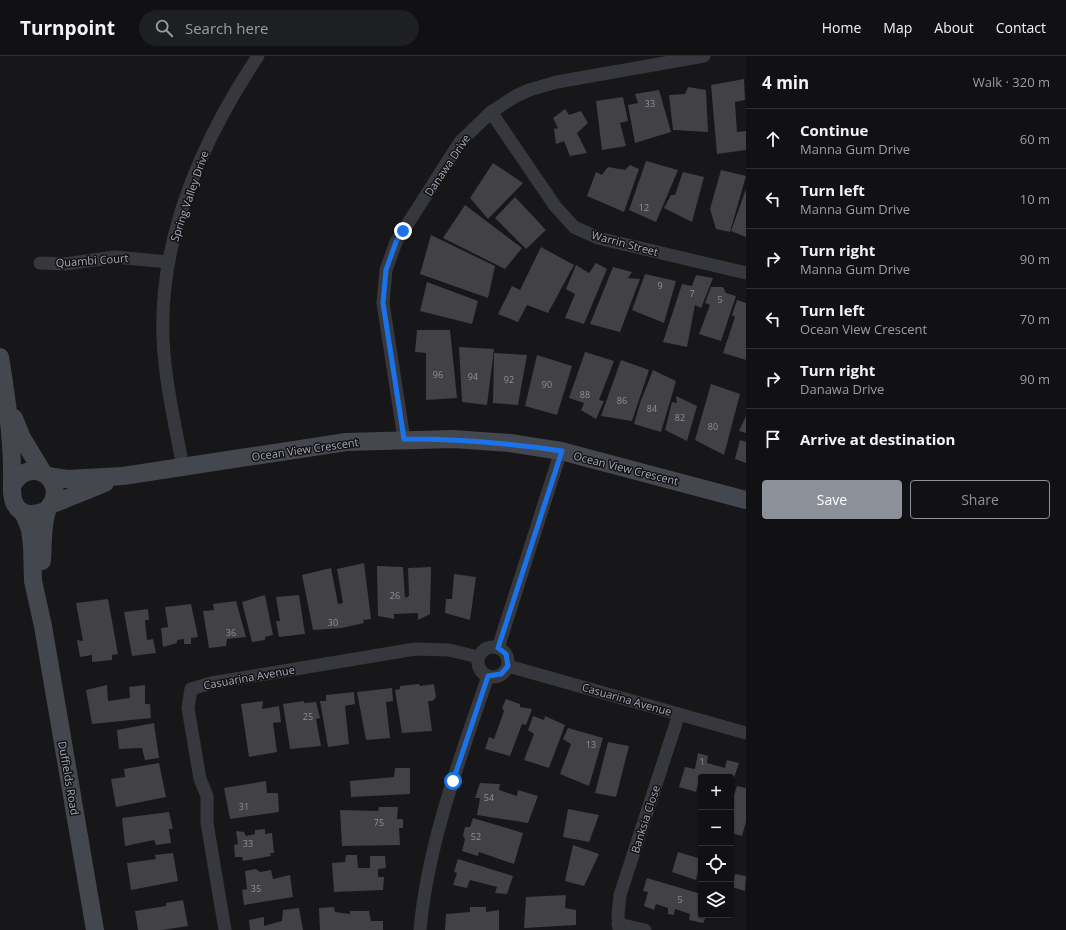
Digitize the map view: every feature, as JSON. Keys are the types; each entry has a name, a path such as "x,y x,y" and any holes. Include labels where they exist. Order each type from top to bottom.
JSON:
{"street":[{"name":"Spring Valley Drive","path":"183,467 163,339 163,313 168,262 177,223 200,159 226,107 258,56"},
{"name":"Danawa Drive","path":"404,439 383,303 386,270 396,242 460,142 491,112 516,96 543,86 704,56"},
{"name":"Warrin Street","path":"491,112 555,206 574,227 598,238 746,273"},
{"name":"Quambi Court","path":"40,263 65,264 115,257 168,262"},
{"name":"Duffields Road","path":"0,357 13,463 13,502 17,508 23,512 30,529 33,581 43,626 95,930"},
{"name":"Duffields Road","path":"6,397 22,438 54,489 41,572 43,626"},
{"name":"Ocean View Crescent","path":"45,474 66,479 123,476 323,444 404,439 453,439 510,443 562,451 676,480 746,500"},
{"path":"498,648 562,451"},
{"path":"12,486 15,480 26,472 45,474"},
{"name":"Ocean View Crescent","path":"50,507 65,498 123,476"},
{"path":"23,512 39,514 50,507"},
{"path":"498,648 506,654 508,666 501,674 488,676 478,668 478,657 486,649 498,648"},
{"name":"Casuarina Avenue","path":"225,930 207,823 207,796 200,779 188,708 191,689 211,683 415,649 449,650 478,657"},
{"name":"Casuarina Avenue","path":"508,666 746,733"},
{"path":"420,930 428,869 436,835 488,676"},
{"name":"Banksia Close","path":"645,930 619,927 620,895 679,714"}],"building":[{"path":"744,79 745,100 735,102 737,132 746,131 746,150 717,154 711,85"},
{"path":"688,87 706,90 708,132 673,130 669,95 685,94"},
{"path":"659,90 671,132 635,143 628,105 638,103 635,94"},
{"path":"623,97 628,121 620,123 626,146 602,150 596,101"},
{"path":"565,109 569,115 581,111 588,123 577,133 587,153 570,156 564,141 556,144 554,129 558,128 553,118"},
{"path":"646,161 678,170 656,222 629,210"},
{"path":"493,163 523,183 488,219 470,198"},
{"path":"630,165 639,169 624,212 587,196 596,172 602,175 608,167 625,170"},
{"path":"721,170 746,176 730,232 716,229 710,209"},
{"path":"683,172 704,177 692,222 664,208 671,195 675,195"},
{"path":"746,189 746,237 731,231"},
{"path":"515,197 546,230 526,249 495,218"},
{"path":"465,205 522,248 505,269 443,238"},
{"path":"431,235 495,266 488,298 420,274"},
{"path":"541,247 574,265 548,313 527,305 518,322 498,314 512,286 520,290"},
{"path":"596,263 607,269 584,324 565,318 575,294 566,289 576,265 589,273"},
{"path":"613,267 632,272 628,278 640,279 620,332 590,324"},
{"path":"645,274 676,281 664,323 632,310"},
{"path":"696,275 713,278 701,308 695,305 687,347 663,342 682,284 692,286"},
{"path":"427,282 478,301 472,324 420,311"},
{"path":"711,287 723,287 726,293 736,296 721,341 699,334 710,305 705,303"},
{"path":"737,300 746,303 746,360 723,353 735,317 732,315"},
{"path":"417,330 450,330 457,398 426,400 426,353 415,352"},
{"path":"459,347 494,349 487,405 462,402"},
{"path":"585,352 614,361 599,400 604,401 596,419 581,410 584,403 569,398"},
{"path":"494,353 527,355 518,405 493,403"},
{"path":"537,355 572,366 557,415 525,406"},
{"path":"621,360 649,370 632,421 601,416"},
{"path":"653,370 676,381 661,432 634,424 640,403"},
{"path":"711,384 740,394 724,455 695,440"},
{"path":"676,396 697,406 687,441 665,430 672,402 677,403"},
{"path":"746,416 746,433 739,431"},
{"path":"740,440 746,442 746,463 735,459"},
{"path":"364,563 371,619 363,620 364,623 342,628 313,630 302,575 331,568 338,604 343,603 337,569"},
{"path":"377,566 403,567 405,598 409,596 408,568 431,567 430,614 418,620 418,613 394,614 394,619 378,616"},
{"path":"454,574 476,577 470,620 445,613 446,599 452,599"},
{"path":"265,595 273,635 265,637 265,640 252,642 242,602"},
{"path":"299,595 305,634 279,637 276,621 280,621 276,597"},
{"path":"108,599 118,654 112,655 112,660 92,662 92,655 80,657 77,640 83,641 76,603"},
{"path":"236,601 246,637 227,639 226,646 209,648 203,611 214,610 213,604"},
{"path":"191,604 198,637 191,638 191,644 184,644 184,639 177,640 177,643 163,647 161,628 168,627 165,607"},
{"path":"148,609 149,620 145,620 147,640 153,639 156,653 132,656 124,612"},
{"path":"419,684 420,686 434,684 436,697 433,701 428,701 432,731 402,733 395,690 400,689 400,686"},
{"path":"107,685 108,701 130,698 129,687 145,685 145,704 150,704 151,718 92,724 86,690"},
{"path":"392,688 393,701 386,702 390,738 366,740 357,692"},
{"path":"354,692 355,704 345,706 349,744 328,747 320,701 326,701 326,695"},
{"path":"506,699 520,704 520,707 532,709 526,725 522,724 510,756 485,749 489,737 494,739 504,711 502,708"},
{"path":"263,701 262,709 279,706 281,722 273,723 277,752 249,757 241,704"},
{"path":"304,701 304,703 316,702 320,718 316,719 321,746 290,749 283,704"},
{"path":"533,716 544,720 545,716 565,725 549,768 524,760 534,734 528,730"},
{"path":"154,723 159,758 145,760 142,748 119,749 117,730"},
{"path":"568,728 603,738 589,786 560,774 571,744 563,739"},
{"path":"608,742 629,746 616,797 595,793"},
{"path":"698,753 708,756 707,763 725,768 727,760 739,763 734,778 734,774 698,774 696,792 679,787 685,767 695,769"},
{"path":"159,763 166,797 116,807 111,779 125,777 124,769"},
{"path":"395,768 410,768 410,794 351,797 350,781 394,777"},
{"path":"266,781 267,793 278,793 279,812 230,819 224,788"},
{"path":"480,783 500,784 499,790 517,796 518,790 538,796 528,823 477,815 480,798 475,798"},
{"path":"737,786 746,788 746,822 742,836 734,834 734,795"},
{"path":"379,807 398,807 397,819 403,819 403,828 399,828 400,845 342,846 340,810 378,811"},
{"path":"568,809 599,815 589,842 563,837"},
{"path":"169,812 173,829 169,829 171,843 156,845 154,840 125,846 122,818"},
{"path":"473,818 523,833 514,864 479,852 478,856 462,851 465,839 463,836 465,827 470,827"},
{"path":"265,829 265,834 272,833 274,853 270,853 271,856 243,861 242,857 235,857 234,845 238,844 236,831 244,832 246,836 255,834 255,830"},
{"path":"573,845 599,854 584,886 565,881"},
{"path":"678,852 698,858 698,872 696,880 672,872"},
{"path":"173,853 178,881 131,890 127,863 156,859 155,855"},
{"path":"346,855 357,855 358,868 370,868 370,856 385,856 386,868 378,869 378,877 384,877 383,890 334,892 332,863 345,862"},
{"path":"458,859 513,876 507,894 495,893 497,887 470,880 467,888 453,885 457,873 454,872"},
{"path":"256,869 260,872 271,870 273,879 290,875 293,897 244,905 242,890 247,889 245,871"},
{"path":"735,874 746,876 745,891 734,888"},
{"path":"647,878 698,893 698,918 706,918 703,923 689,920 690,914 675,909 674,915 668,914 668,908 656,904 654,910 644,906 648,892 643,891"},
{"path":"566,895 565,908 576,910 576,925 524,928 526,897"},
{"path":"183,900 188,926 162,930 138,930 135,911 166,906 166,903"},
{"path":"334,907 335,912 350,914 350,911 369,911 371,921 383,921 383,930 320,930 319,908"},
{"path":"470,907 486,907 486,912 499,910 499,930 445,930 446,914 470,912"},
{"path":"299,908 303,930 250,930 249,920 264,917 264,926 282,921 283,910"}],"route":[{"path":"403,231 390,255 386,270 383,303 404,439 453,439 510,443 562,451 498,648 506,654 508,666 501,674 488,676 453,781"}]}
